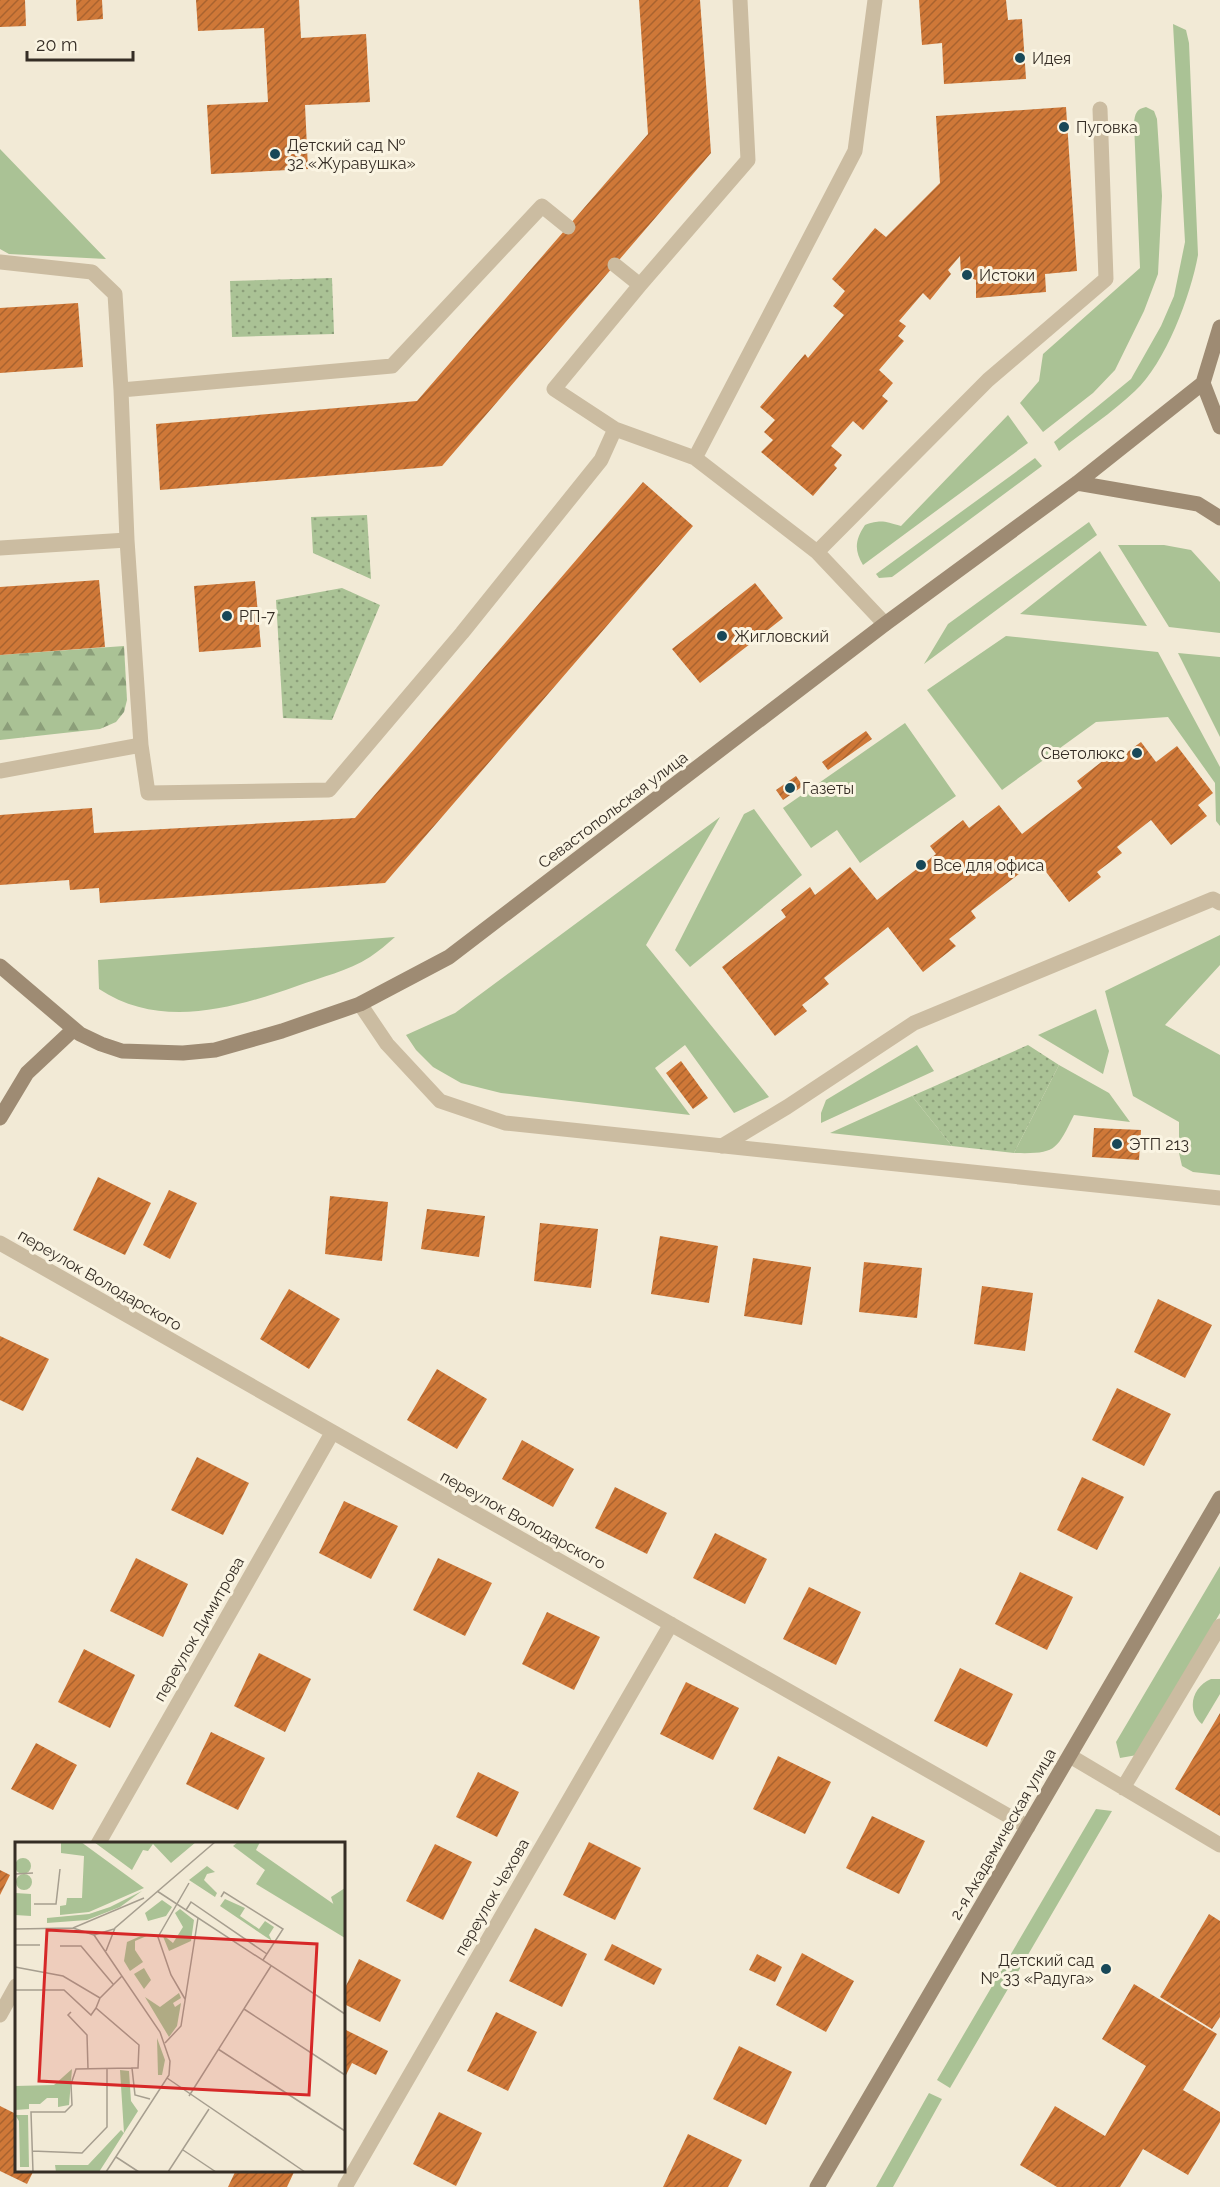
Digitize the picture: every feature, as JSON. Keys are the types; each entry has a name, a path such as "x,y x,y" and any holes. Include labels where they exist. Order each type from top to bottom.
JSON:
{"main road":[{"path":"1220,327 1203,383 1220,427"},
{"path":"1203,383 1220,384"},
{"name":"Севастопольская улица","path":"0,966 74,1029 101,1044 122,1051 183,1053 214,1050 282,1031 360,1004 449,957 885,624 1077,483 1203,383"},
{"path":"1077,483 1198,504 1220,518"},
{"path":"0,1118 27,1073 74,1029"},
{"name":"2-я Академическая улица","path":"817,2187 1220,1498"}],"street":[{"path":"740,0 748,160 554,389 615,429 695,458 817,552 885,624"},
{"path":"695,458 855,151 875,0"},
{"path":"817,552 988,380 1106,279 1100,109"},
{"path":"121,390 392,366 542,206 568,226"},
{"path":"0,262 92,272 115,294 127,540 141,745 148,793 329,790 462,633 601,460 615,429"},
{"path":"615,265 640,285"},
{"path":"0,548 127,540"},
{"path":"0,771 141,745"},
{"path":"722,1146 787,1107 914,1023 1213,899 1220,903"},
{"path":"360,1004 387,1044 440,1101 505,1123 1220,1198"},
{"name":"переулок Володарского","path":"0,1243 1028,1827"},
{"name":"переулок Димитрова","path":"99,1842 332,1433"},
{"name":"переулок Чехова","path":"345,2187 671,1624"},
{"path":"1123,1788 1220,1626"},
{"path":"1070,1756 1220,1845"},
{"path":"0,2015 15,1988"}],"green space":[{"path":"1173,24 1186,30 1189,43 1198,255 1195,271 1175,328 1157,364 1146,379 1117,407 1059,451 1054,442 1131,379 1161,326 1174,296 1185,242"},
{"path":"1146,107 1154,111 1157,119 1162,196 1158,274 1144,311 1115,370 1093,393 1043,432 1020,403 1039,381 1043,354 1140,268 1134,123 1137,112"},
{"path":"0,149 106,259 9,254 0,249"},
{"path":"332,278 334,334 232,337 230,281"},
{"path":"1008,415 1028,443 863,565 858,555 857,545 859,535 865,525 887,522 901,526"},
{"path":"1035,458 1042,466 892,577 879,578 876,574"},
{"path":"367,515 371,579 313,553 311,517"},
{"path":"1089,522 1097,535 924,664 948,624"},
{"path":"1118,545 1164,545 1191,550 1220,582 1220,633 1169,627"},
{"path":"1100,551 1147,626 1020,614"},
{"path":"342,588 380,605 332,720 283,718 276,600"},
{"path":"1006,636 1158,652 1220,767 1220,826 1216,821 1215,783 1168,717 1096,722 1002,790 927,690"},
{"path":"124,646 127,700 124,712 116,722 100,729 0,740 0,655"},
{"path":"1178,653 1220,657 1220,737"},
{"path":"905,723 956,796 860,863 837,830 811,848 783,808"},
{"path":"754,809 802,875 690,967 675,950 744,814"},
{"path":"720,817 646,945 769,1097 734,1113 685,1045 655,1068 690,1115 501,1093 461,1083 433,1067 416,1050 406,1035 455,1013"},
{"path":"1220,935 1220,965 1165,1025 1220,1055 1220,1175 1193,1172 1182,1166 1179,1153 1179,1122 1133,1096 1105,991"},
{"path":"395,937 370,957 344,970 248,1002 223,1007 172,1012 147,1009 123,1002 99,989 98,960"},
{"path":"1096,1009 1109,1051 1103,1074 1038,1035"},
{"path":"917,1045 934,1071 821,1123 821,1113 826,1100"},
{"path":"1028,1045 1059,1065 1014,1153 952,1146 912,1096"},
{"path":"1059,1065 1109,1093 1130,1122 1074,1115 1063,1136 1053,1148 1039,1153 1014,1153"},
{"path":"912,1096 952,1146 830,1133"},
{"path":"1220,1566 1220,1613 1137,1755 1120,1758 1116,1742"},
{"path":"1211,1679 1220,1679 1220,1694 1202,1724 1194,1712 1193,1699 1199,1687"},
{"path":"1096,1809 1112,1811 950,2088 937,2080"},
{"path":"929,2093 942,2099 893,2187 876,2187"}],"building":[{"path":"0,0 25,0 26,26 0,27"},
{"path":"76,0 102,0 103,19 77,21"},
{"path":"196,0 299,0 301,38 366,34 370,102 305,105 308,169 211,174 207,105 268,102 264,28 198,31"},
{"path":"639,0 700,0 711,153 442,466 160,490 156,424 417,401 648,134"},
{"path":"919,0 1006,0 1008,20 1022,19 1026,79 944,84 942,43 922,45"},
{"path":"1066,107 1077,271 1045,274 1046,292 976,298 976,280 961,274 960,256 948,270 951,274 930,300 923,293 899,321 906,326 898,336 904,341 879,370 893,383 882,396 888,401 863,430 853,421 831,446 842,455 834,465 837,468 813,496 761,452 773,440 764,432 775,420 760,407 805,354 808,358 844,315 833,306 845,291 832,279 875,228 886,237 940,183 936,116"},
{"path":"78,303 83,367 0,373 0,308"},
{"path":"643,482 693,526 385,883 100,903 99,888 70,890 69,880 0,885 0,815 92,808 94,833 355,818"},
{"path":"99,580 105,647 0,655 0,587"},
{"name":"РП-7","path":"255,581 261,647 199,652 194,586"},
{"path":"755,583 783,618 700,683 672,649"},
{"path":"866,731 872,739 828,770 822,762"},
{"path":"1141,742 1156,762 1177,746 1213,793 1198,805 1207,816 1171,845 1151,820 1117,847 1122,853 1097,872 1101,877 1069,902 1037,860 971,911 976,918 949,939 956,946 923,972 888,927 824,978 829,984 802,1005 807,1011 775,1036 722,967 786,917 781,910 810,887 815,895 850,867 877,900 936,854 930,846 963,820 969,828 999,805 1022,834 1082,788 1077,781 1109,756 1114,762"},
{"name":"Газеты","path":"796,776 803,786 783,800 776,790"},
{"path":"681,1061 708,1098 693,1109 666,1073"},
{"name":"ЭТП 213","path":"1094,1128 1141,1130 1139,1160 1092,1157"},
{"path":"98,1177 151,1203 125,1255 73,1230"},
{"path":"169,1190 197,1203 170,1259 143,1245"},
{"path":"330,1196 388,1202 382,1261 325,1254"},
{"path":"427,1209 485,1216 479,1257 421,1249"},
{"path":"540,1223 598,1229 591,1288 534,1281"},
{"path":"660,1236 718,1246 709,1303 651,1294"},
{"path":"753,1258 811,1267 802,1325 744,1316"},
{"path":"864,1262 922,1268 917,1318 859,1312"},
{"path":"982,1286 1033,1293 1025,1351 974,1344"},
{"path":"289,1289 340,1319 309,1369 260,1339"},
{"path":"1158,1299 1212,1325 1185,1378 1134,1352"},
{"path":"0,1336 49,1359 23,1411 0,1400"},
{"path":"437,1369 487,1399 457,1449 407,1420"},
{"path":"1117,1388 1171,1414 1144,1466 1092,1440"},
{"path":"522,1440 574,1469 553,1507 502,1479"},
{"path":"197,1457 249,1483 223,1535 171,1510"},
{"path":"1082,1477 1124,1497 1097,1550 1057,1530"},
{"path":"615,1487 667,1513 647,1554 595,1528"},
{"path":"344,1501 398,1526 371,1579 319,1553"},
{"path":"715,1533 767,1559 745,1604 693,1578"},
{"path":"136,1558 188,1584 163,1637 110,1611"},
{"path":"438,1558 492,1583 465,1636 413,1610"},
{"path":"1020,1572 1073,1597 1047,1650 995,1624"},
{"path":"809,1587 861,1612 836,1665 783,1639"},
{"path":"547,1612 600,1637 574,1690 522,1664"},
{"path":"84,1649 135,1675 110,1728 58,1702"},
{"path":"259,1653 311,1679 285,1732 234,1706"},
{"path":"960,1668 1013,1694 987,1747 934,1721"},
{"path":"686,1682 739,1708 713,1760 660,1734"},
{"path":"1220,1713 1220,1816 1175,1789"},
{"path":"211,1732 265,1758 238,1810 186,1784"},
{"path":"36,1743 77,1765 53,1810 11,1789"},
{"path":"778,1756 831,1782 805,1834 753,1809"},
{"path":"478,1772 519,1792 497,1837 456,1817"},
{"path":"872,1816 925,1841 899,1894 846,1868"},
{"path":"589,1842 641,1868 615,1920 563,1895"},
{"path":"435,1844 472,1862 443,1920 406,1901"},
{"path":"0,1870 10,1875 0,1895"},
{"path":"1209,1914 1220,1921 1220,2017 1212,2029 1160,1997"},
{"path":"535,1928 587,1954 562,2007 509,1981"},
{"path":"612,1944 662,1969 654,1985 604,1960"},
{"path":"802,1953 854,1981 826,2032 776,2005"},
{"path":"757,1954 782,1967 775,1982 749,1970"},
{"path":"359,1959 401,1980 380,2022 345,2004 345,1988"},
{"path":"1134,1984 1217,2034 1183,2090 1220,2112 1220,2122 1188,2175 1143,2149 1120,2187 1057,2187 1020,2165 1055,2106 1105,2136 1146,2066 1102,2039"},
{"path":"496,2012 537,2032 508,2091 467,2071"},
{"path":"345,2030 388,2051 376,2075 352,2063 345,2077"},
{"path":"739,2046 792,2072 766,2125 713,2099"},
{"path":"0,2106 15,2114 15,2172 33,2172 27,2184 0,2171"},
{"path":"439,2112 482,2133 456,2186 413,2164"},
{"path":"688,2134 742,2160 728,2187 663,2187"},
{"path":"235,2172 294,2172 287,2187 228,2187"}],"place":[{"name":"Идея","path":"1020,58"},
{"name":"Пуговка","path":"1064,127"},
{"name":"Детский сад № 32 «Журавушка»","path":"275,154"},
{"name":"Истоки","path":"967,275"},
{"name":"РП-7","path":"227,616"},
{"name":"Жигловский","path":"722,636"},
{"name":"Светолюкс","path":"1137,753"},
{"name":"Газеты","path":"790,788"},
{"name":"Все для офиса","path":"921,865"},
{"name":"ЭТП 213","path":"1117,1144"},
{"name":"Детский сад № 33 «Радуга»","path":"1106,1969"}]}
